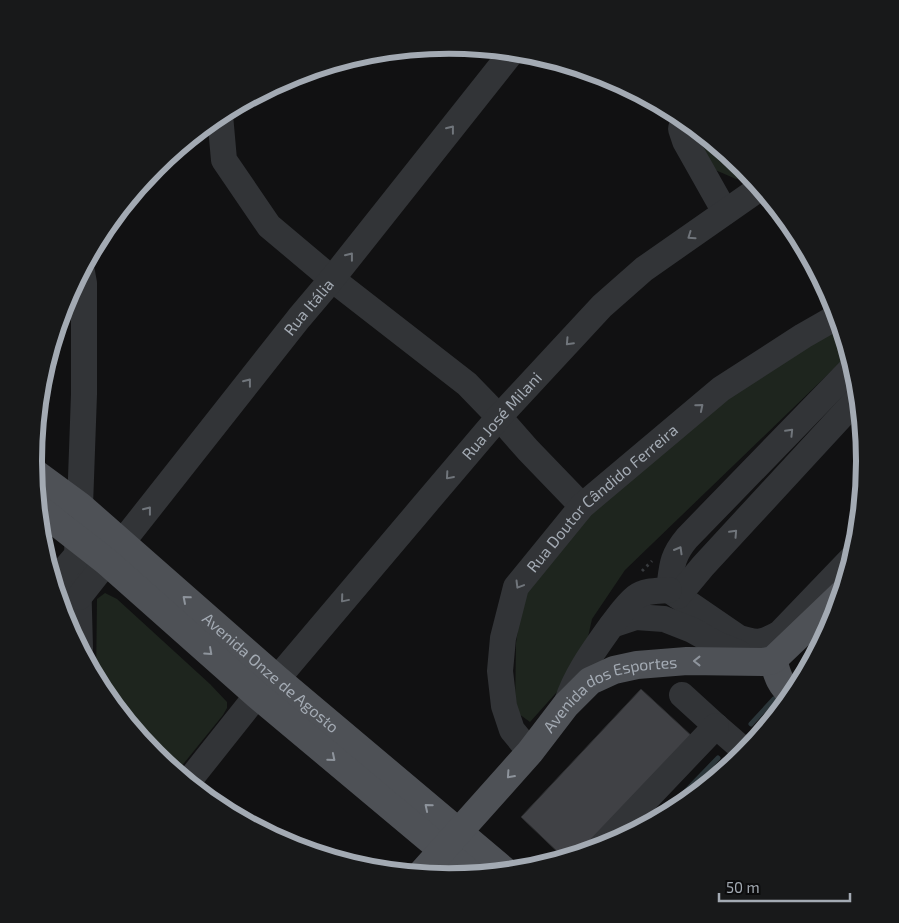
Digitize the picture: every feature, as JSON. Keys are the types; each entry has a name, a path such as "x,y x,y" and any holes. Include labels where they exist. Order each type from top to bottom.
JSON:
{"main road":[{"name":"Avenida Onze de Agosto","path":"43,479 80,506 114,552 267,687 451,841 495,866"},
{"name":"Avenida Onze de Agosto","path":"46,516 77,547 114,552"},
{"path":"786,690 768,661 831,604"},
{"name":"Avenida dos Esportes","path":"426,868 530,752 566,705 590,681 614,670 637,665 687,661 768,661"},
{"name":"Avenida Onze de Agosto","path":"451,841 468,868"}],"street":[{"name":"Rua Itália","path":"68,595 114,552 507,59"},
{"path":"221,125 224,160 269,226 332,279 467,384 582,506"},
{"path":"681,127 686,141 724,212"},
{"name":"Rua José Milani","path":"193,776 499,417 602,306 644,269 754,192"},
{"path":"80,506 84,394 84,282"},
{"name":"Rua Doutor Cândido Ferreira","path":"530,752 512,730 504,706 500,671 503,638 516,587 582,506 721,389 831,320"},
{"path":"674,593 672,564 678,549 686,538 847,373"},
{"path":"674,593 703,566 852,404"},
{"path":"59,575 77,547"},
{"path":"73,617 68,595 77,547"},
{"path":"566,705 571,689 586,663 624,608 637,596 648,592 674,593 739,638 753,642 767,641 780,633 843,568"},
{"path":"612,625 636,617 664,619 692,630 717,644 768,661"},
{"path":"682,695 739,746"},
{"path":"613,835 716,726"}],"shaded area":[{"path":"698,140 741,178 736,179 713,169"},
{"path":"834,329 844,359 625,570 592,619 582,664 530,722 515,711 516,643 521,610 532,580 574,525 710,410"},
{"path":"105,593 117,599 210,684 227,702 227,708 223,715 181,767 144,730 111,688 96,664 97,599"}],"building":[{"path":"641,689 694,738 596,841 559,854 521,817"}],"waterway":[{"path":"751,724 774,699"},
{"path":"681,796 718,758"}]}
